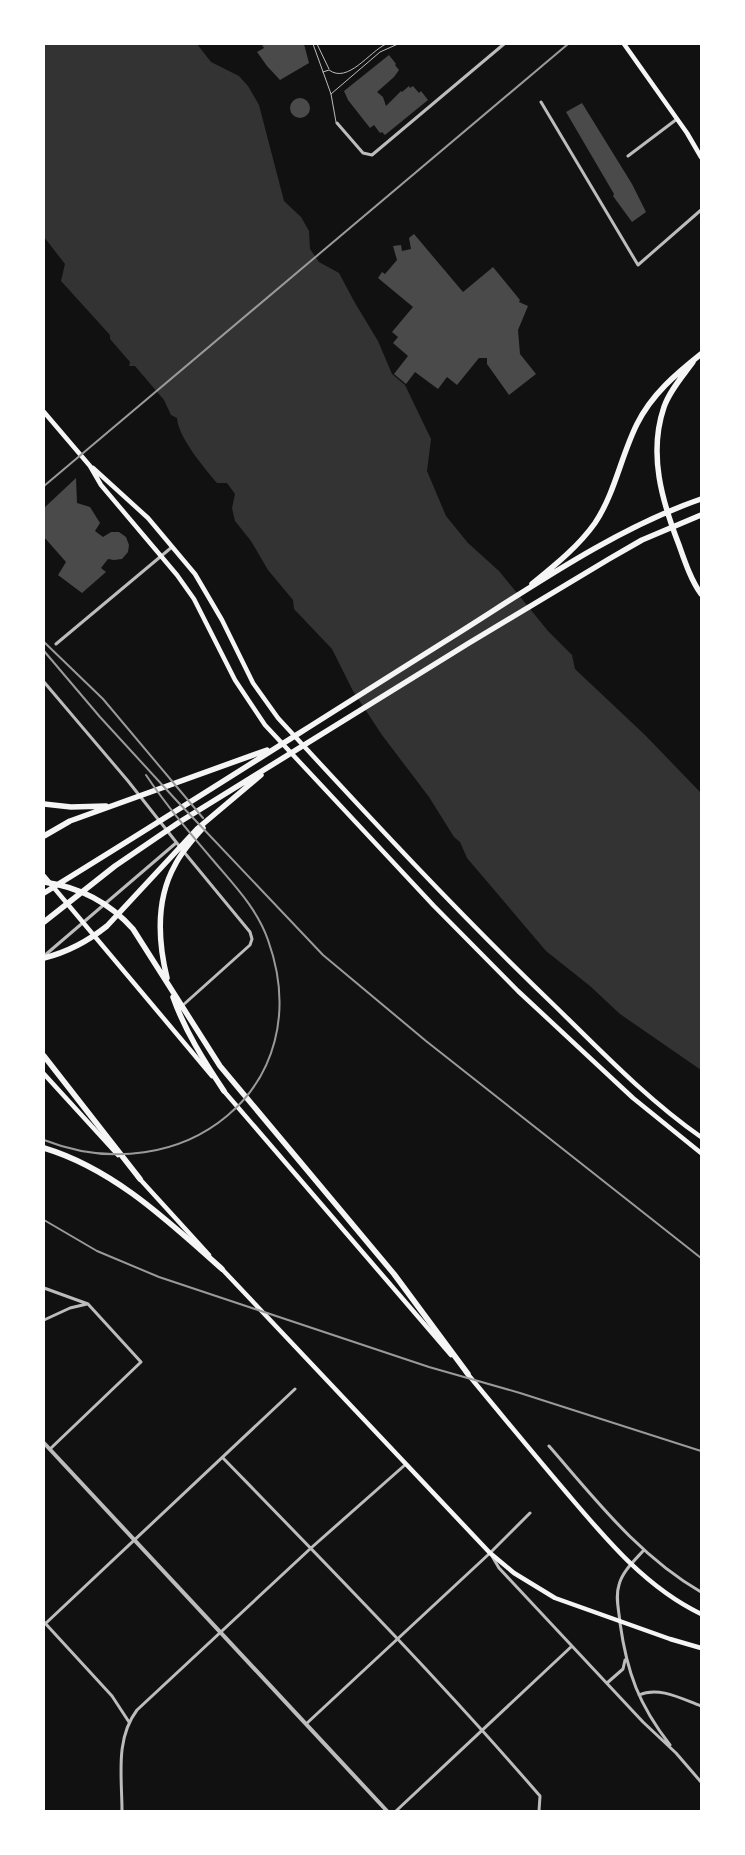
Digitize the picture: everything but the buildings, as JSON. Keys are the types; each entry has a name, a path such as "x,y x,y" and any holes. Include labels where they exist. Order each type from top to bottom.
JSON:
{"highway":[{"path":"512,599 578,544 595,522 609,496 637,424 656,394 682,368 701,354"},
{"path":"696,358 664,405 658,435 658,470 665,508 689,572 701,594"},
{"path":"44,893 164,819 276,746 592,551 636,527 698,501"},
{"path":"44,922 131,855 280,759 642,540 700,515"},
{"path":"45,835 70,821 276,746"},
{"path":"44,957 76,947 91,939 107,926 197,829 280,759"},
{"path":"44,804 71,807 113,806"},
{"path":"214,815 175,864 162,901 160,933 164,964 178,1010 202,1058 224,1091"},
{"path":"44,882 69,887 95,898 110,907 133,929 220,1066 394,1274 468,1374"},
{"path":"44,1056 140,1179"},
{"path":"44,1148 82,1164 123,1188 159,1214 222,1269"}],"main road":[{"path":"624,44 677,119 701,158"},
{"path":"44,412 90,466 134,504 173,546 195,574 209,596 253,683 278,718 509,964 635,1084 701,1137"},
{"path":"90,466 100,485 162,555 194,598 235,680 265,725 434,906 505,978 634,1098 701,1153"},
{"path":"44,876 224,1091 468,1374 599,1531 644,1576 668,1594 701,1614"},
{"path":"44,1074 222,1269 490,1553 514,1573 555,1598 670,1639 701,1648"}],"street":[{"path":"336,123 363,153 372,155 504,44"},
{"path":"541,102 638,265 701,210"},
{"path":"628,156 677,119"},
{"path":"56,644 173,546"},
{"path":"44,682 128,781 176,843 250,932 252,938 250,945 172,1015"},
{"path":"44,957 176,843"},
{"path":"44,1288 88,1304 141,1362 50,1449"},
{"path":"44,1320 70,1308 88,1304"},
{"path":"129,1722 112,1696 45,1623 295,1389"},
{"path":"44,1443 388,1811"},
{"path":"549,1446 617,1525 643,1551 685,1583 701,1592"},
{"path":"223,1458 398,1638 483,1730 540,1796 539,1811"},
{"path":"122,1811 123,1739 129,1722 143,1704 311,1548 406,1464"},
{"path":"306,1724 490,1553 530,1512"},
{"path":"643,1551 619,1584 617,1601 625,1657 639,1695 655,1725 701,1782"},
{"path":"490,1553 499,1568 643,1722 676,1753"},
{"path":"396,1811 572,1646"},
{"path":"607,1683 622,1669 625,1657"},
{"path":"639,1695 656,1691 701,1706"}],"lane":[{"path":"313,44 331,94 336,123"},
{"path":"317,44 329,70 338,74 349,72 386,44"},
{"path":"331,94 380,52 398,44"},
{"path":"323,72 329,70"}],"shaded area":[{"path":"44,44 197,44 211,62 239,76 248,86 259,105 284,201 301,217 309,231 310,249 319,262 339,273 378,341 392,374 405,385 431,439 427,471 446,516 468,543 499,571 548,631 572,655 575,669 645,735 701,793 701,1070 620,1014 590,986 546,951 467,858 460,842 454,837 429,797 382,735 353,691 332,649 294,609 293,600 268,570 251,541 235,521 232,508 235,494 227,483 217,483 206,470 187,443 177,418 171,415 164,400 135,366 129,366 130,362 110,339 110,335 61,281 65,264 44,237"}],"railway":[{"path":"44,486 568,44"},
{"path":"44,642 103,699 203,818"},
{"path":"44,651 100,717 177,801 323,955 426,1041 701,1258"},
{"path":"44,1140 95,1153 144,1152 189,1139 227,1116 257,1083 275,1041 279,993 268,940 258,917 244,897 178,818 146,775"},
{"path":"44,1220 97,1251 159,1277 429,1367 520,1393 701,1451"}]}
